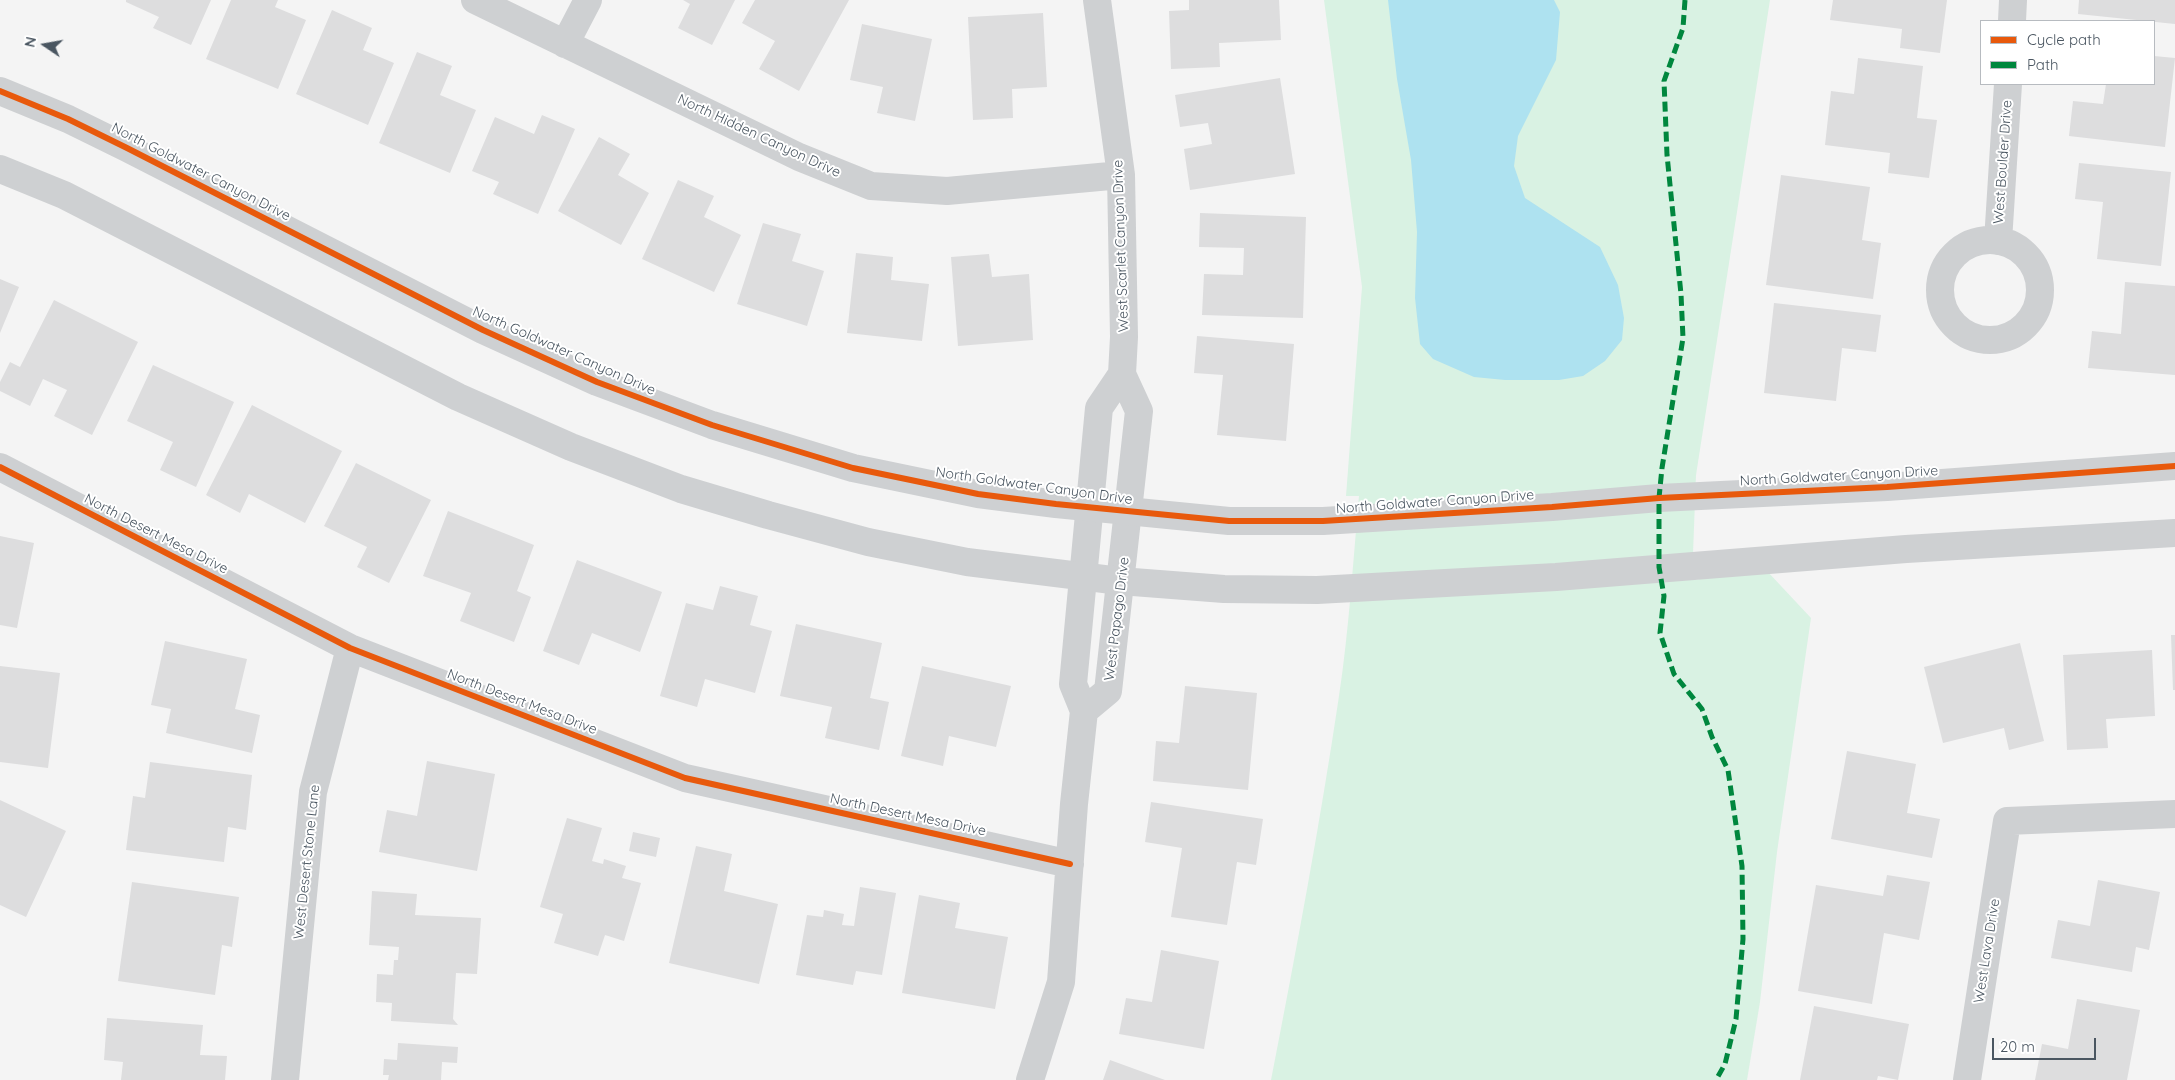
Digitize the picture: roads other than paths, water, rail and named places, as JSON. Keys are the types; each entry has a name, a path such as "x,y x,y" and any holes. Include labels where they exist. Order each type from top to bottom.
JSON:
{"street":[{"name":"North Hidden Canyon Drive","path":"475,0 799,157 871,186 947,191 1121,175"},
{"path":"565,44 588,0"},
{"name":"West Scarlet Canyon Drive","path":"1097,0 1121,175 1124,336 1122,374 1139,411 1125,546"},
{"path":"2012,20 2013,0"},
{"name":"West Boulder Drive","path":"1998,241 2008,85"},
{"name":"North Goldwater Canyon Drive","path":"0,91 68,119 483,330 597,382 712,425 853,468 978,494 1130,512 1229,520 1323,522 1659,498 1887,487 2175,466"},
{"path":"0,169 64,195 458,397 571,447 672,486 868,542 967,562 1120,581 1224,588 1317,590 1556,577 1906,549 2175,533"},
{"path":"1030,1080 1061,982 1084,711 1073,684 1099,408 1122,374"},
{"name":"North Desert Mesa Drive","path":"0,467 350,648 685,778 1070,864"},
{"name":"West Papago Drive","path":"1084,711 1108,691 1125,546"},
{"name":"West Desert Stone Lane","path":"285,1080 313,792 350,648"},
{"name":"West Lava Drive","path":"1967,1080 2007,821 2175,814"}],"water":[{"path":"1388,0 1554,0 1560,12 1556,60 1518,136 1514,166 1525,198 1600,247 1618,285 1624,318 1622,340 1605,361 1583,376 1559,380 1505,380 1474,377 1433,359 1420,344 1415,298 1417,232 1411,160 1397,79"}]}
